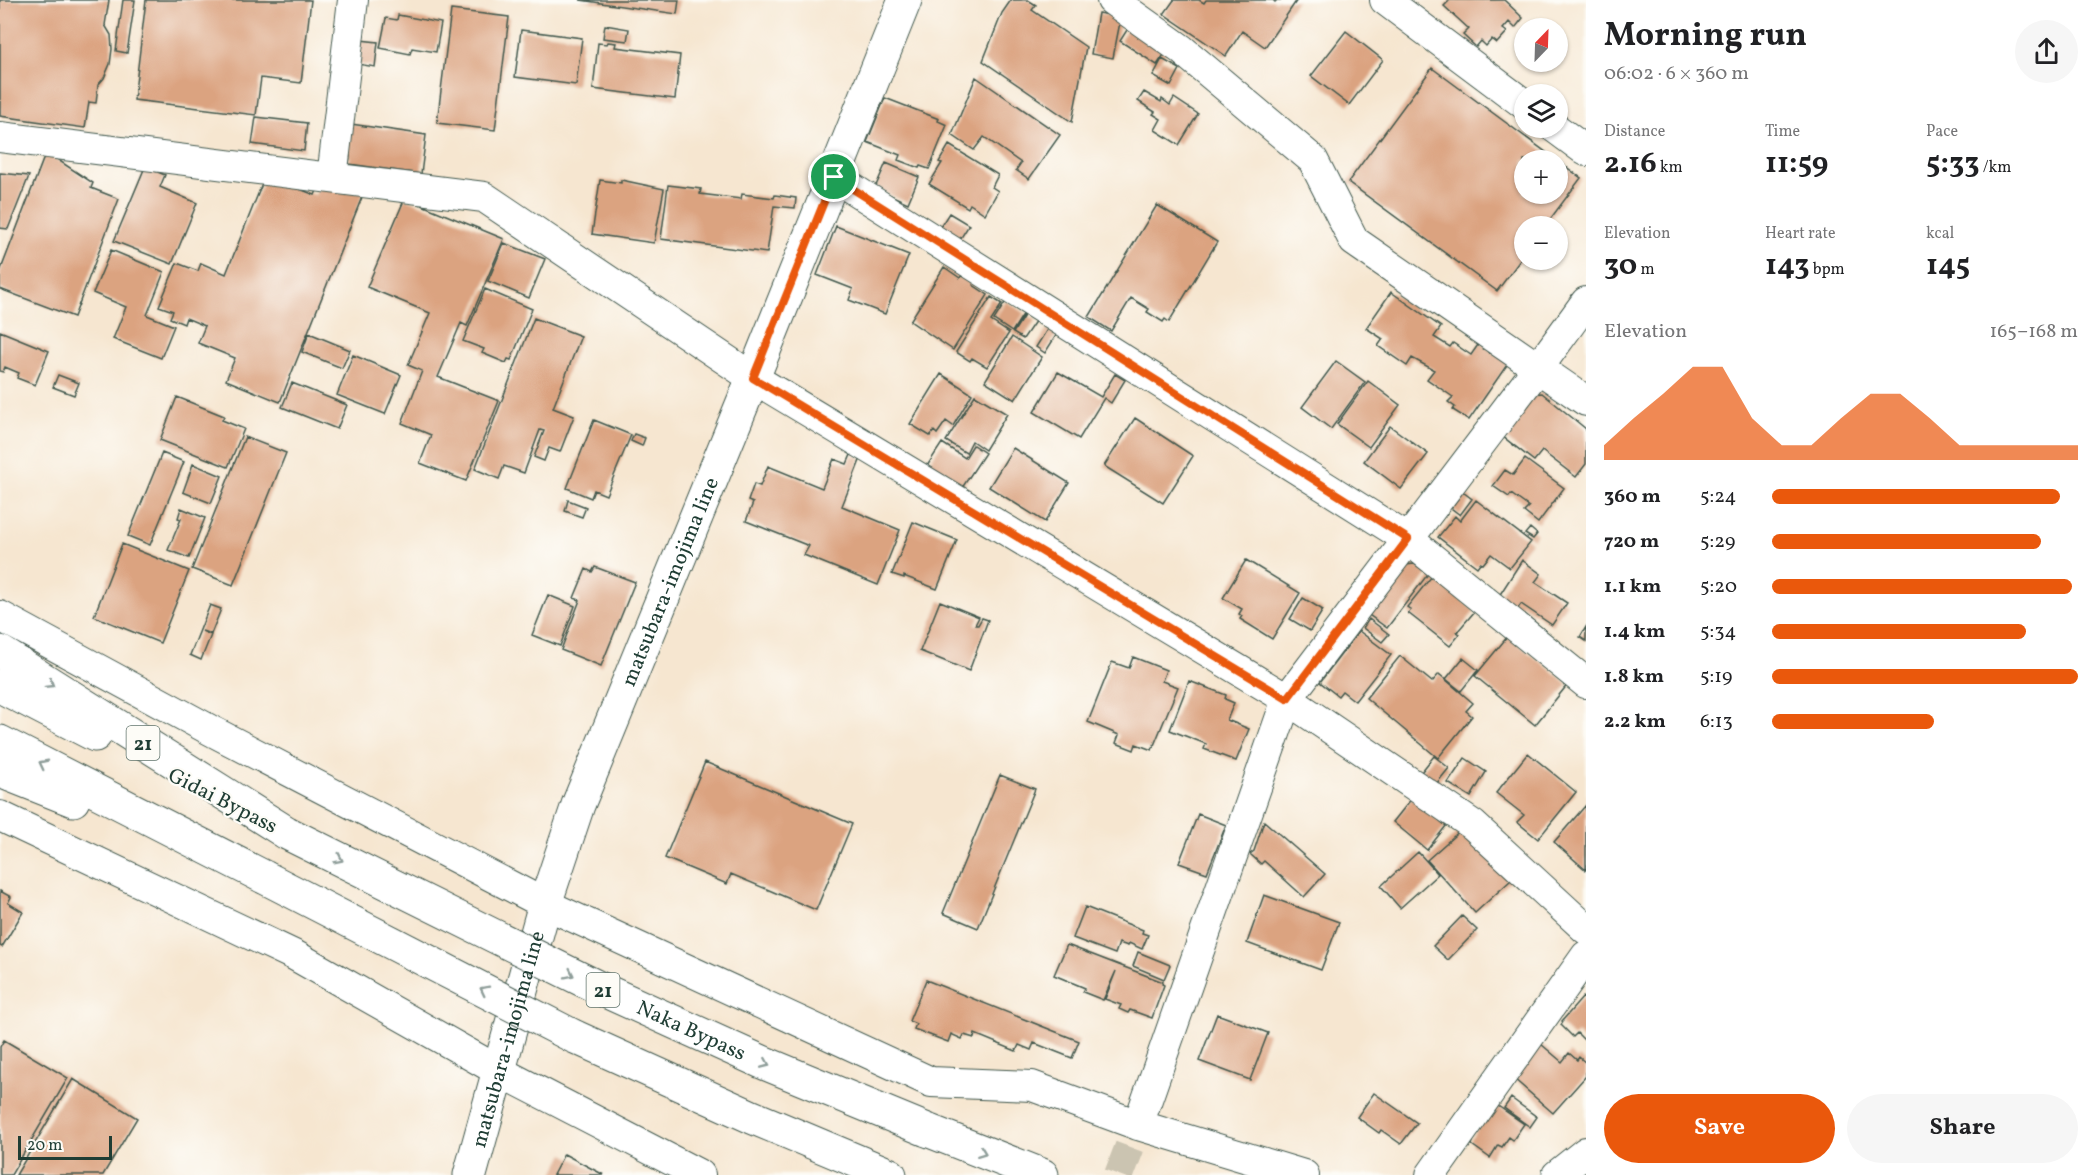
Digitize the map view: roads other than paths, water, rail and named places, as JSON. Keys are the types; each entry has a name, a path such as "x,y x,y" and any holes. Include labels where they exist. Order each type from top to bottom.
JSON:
{"main road":[{"name":"matsubara-imojima line","path":"470,1175 545,904 578,805 905,0"},
{"name":"21","path":"0,652 287,833"},
{"name":"Gidai Bypass","path":"0,686 287,833"},
{"path":"0,742 573,1036 752,1117 890,1175"},
{"path":"0,771 264,877"},
{"name":"Naka Bypass","path":"287,833 599,988 762,1062 1042,1175"},
{"path":"573,1036 731,1128 836,1175"}],"street":[{"path":"332,178 353,0"},
{"path":"1112,0 1181,49 1313,160 1354,241 1586,401"},
{"path":"1384,0 1514,97"},
{"path":"0,137 484,197 753,378 1287,699 1473,825 1586,929"},
{"path":"1568,138 1586,151"},
{"path":"834,177 1408,539 1586,683"},
{"path":"1137,1125 1287,699 1586,302"},
{"path":"0,615 212,731 545,904 931,1082 1032,1086 1137,1125 1304,1175"},
{"path":"0,816 296,956 499,1071 700,1175"},
{"path":"1431,1175 1586,956"},
{"path":"1557,1175 1586,1152"}],"tunnel":[{"path":"1119,1175 1138,1125"}]}
